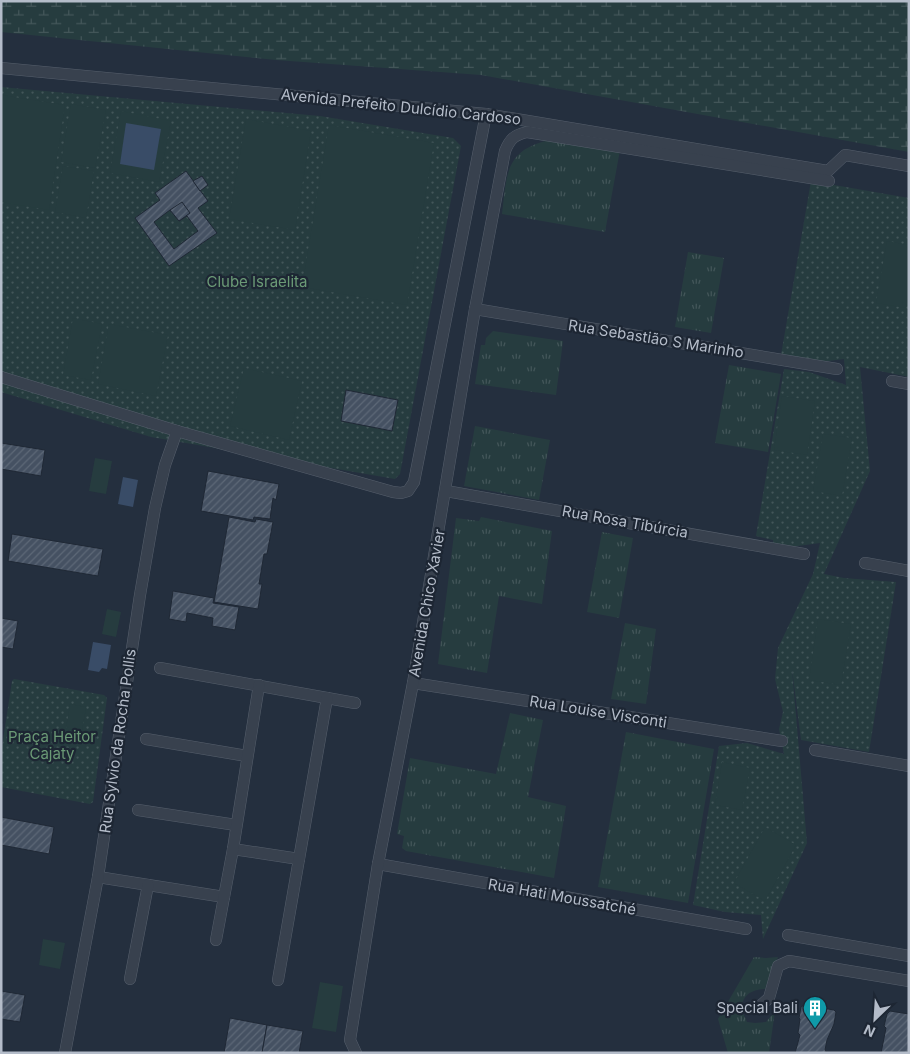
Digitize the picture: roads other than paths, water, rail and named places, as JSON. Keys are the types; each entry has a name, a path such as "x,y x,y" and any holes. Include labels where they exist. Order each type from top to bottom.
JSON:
{"street":[{"name":"Avenida Prefeito Dulcídio Cardoso","path":"1,68 486,114 828,172 845,154 909,166"},
{"path":"1,377 177,431 393,492 408,490 414,482 486,114"},
{"name":"Avenida Prefeito Dulcídio Cardoso","path":"505,151 515,135 526,132 828,181"},
{"name":"Avenida Chico Xavier","path":"356,1053 350,1040 378,864 413,683 476,309 505,151"},
{"name":"Rua Sebastião S Marinho","path":"476,309 837,369"},
{"path":"892,381 909,384"},
{"name":"Rua Sylvio da Rocha Pollis","path":"65,1053 98,877 154,508 177,431"},
{"name":"Rua Rosa Tibúrcia","path":"446,491 804,554"},
{"path":"865,562 909,570"},
{"path":"160,668 355,702"},
{"name":"Rua Louise Visconti","path":"413,683 782,741"},
{"path":"216,940 233,849 259,685"},
{"path":"278,980 327,698"},
{"path":"146,739 247,756"},
{"path":"815,750 909,766"},
{"path":"138,810 236,826"},
{"path":"233,849 299,859"},
{"name":"Rua Hati Moussatché","path":"378,864 746,929"},
{"path":"98,877 224,897"},
{"path":"130,979 148,885"},
{"path":"788,935 909,956"},
{"path":"759,1007 770,998 778,966 789,961 909,981"}],"water":[{"path":"126,123 161,129 154,170 120,164"},
{"path":"123,477 138,480 133,507 118,504"},
{"path":"93,642 111,645 107,669 102,668 99,672 88,670"}],"place":[{"name":"Special Bali","path":"815,1029"}],"park label":[{"name":"Clube Israelita","path":"257,282"},
{"name":"Praça Heitor Cajaty","path":"52,746"}]}
